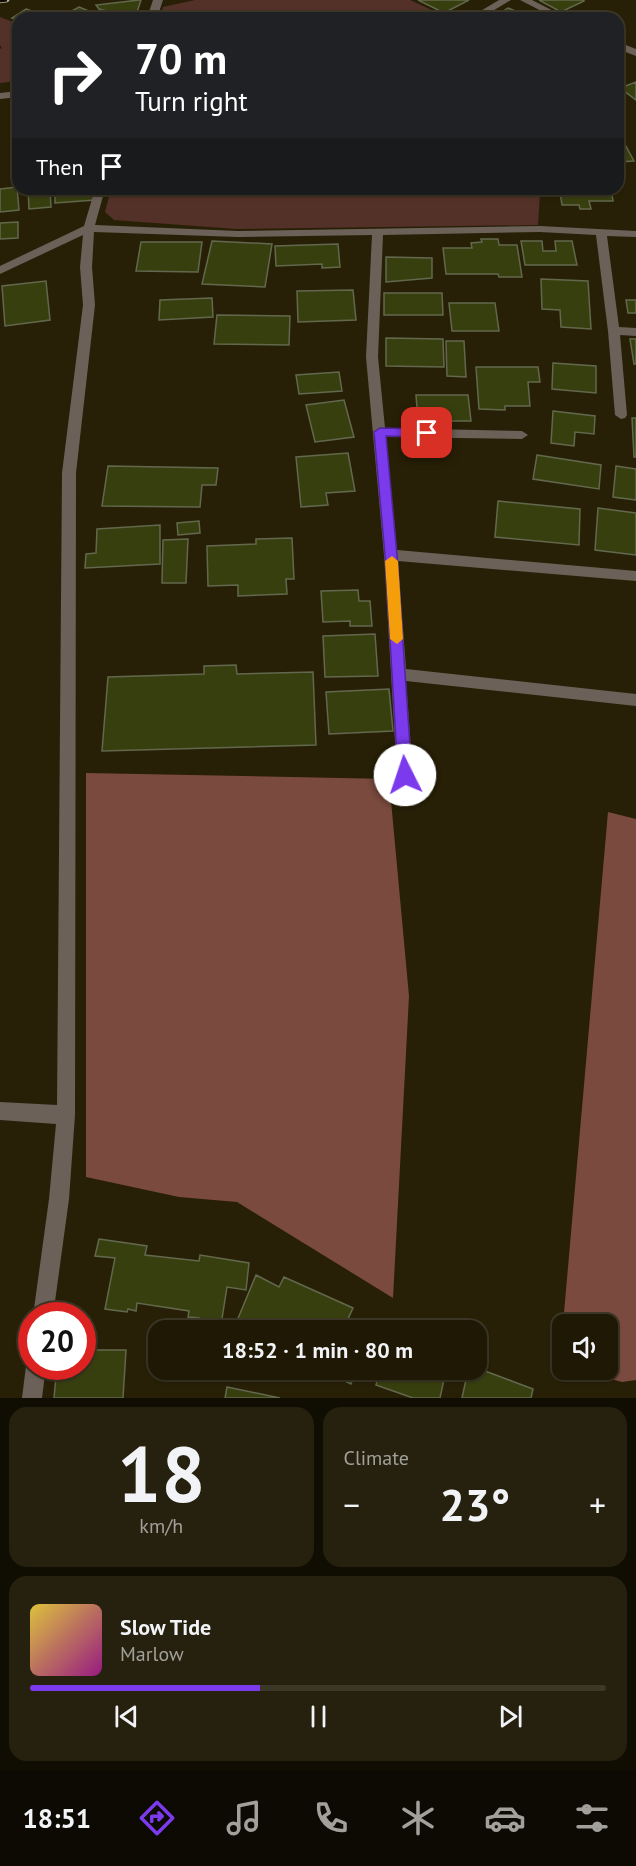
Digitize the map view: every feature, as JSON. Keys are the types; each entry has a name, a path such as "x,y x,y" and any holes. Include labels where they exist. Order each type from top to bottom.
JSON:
{"street":[{"path":"485,12 506,0"},
{"path":"525,0 550,12"},
{"path":"45,1302 59,1199 66,1115 69,473 89,305 86,267 88,228 98,195"},
{"path":"0,270 88,228 238,234 540,229 636,234"},
{"path":"601,232 614,331 621,415"},
{"path":"378,233 372,357 391,555 405,775"},
{"path":"0,260 22,259"},
{"path":"614,331 636,332"},
{"path":"380,432 522,435"},
{"path":"391,555 636,576"},
{"path":"399,674 636,700"},
{"path":"0,1112 66,1115"},
{"path":"32,1398 34,1380"}],"shaded area":[{"path":"195,0 410,0 436,12 162,12 163,7"},
{"path":"0,17 12,22 12,82 0,83 0,49 2,48 0,45"},
{"path":"109,195 540,195 538,225 237,229 114,220 105,212"},
{"path":"86,773 389,779 409,996 393,1298 237,1202 179,1197 86,1177"},
{"path":"608,812 636,819 636,1380 622,1382 615,1380 618,1380 618,1314 564,1314"}],"building":[{"path":"141,0 137,12 111,12 99,9 96,5"},
{"path":"418,0 469,0 446,12"},
{"path":"539,0 583,0 584,1 561,12"},
{"path":"79,7 91,12 70,12"},
{"path":"508,8 518,12 502,12"},
{"path":"636,82 636,100 624,91 624,86"},
{"path":"624,143 634,161 624,162"},
{"path":"12,188 12,195 18,195 19,210 0,212 0,189"},
{"path":"28,195 50,195 51,207 29,209"},
{"path":"55,195 95,195 95,200 55,203"},
{"path":"560,195 612,195 613,201 589,201 591,209 580,209 579,205 562,205"},
{"path":"18,222 18,238 0,239 0,223"},
{"path":"481,239 498,239 499,245 517,245 522,277 499,277 498,274 446,274 443,248 472,248 471,243 482,242"},
{"path":"212,241 272,244 265,287 202,284"},
{"path":"521,241 542,241 543,251 556,251 555,241 572,241 577,265 525,265"},
{"path":"141,242 202,242 198,272 136,271"},
{"path":"338,244 340,267 322,268 322,264 276,266 275,246"},
{"path":"386,257 432,258 432,278 386,282"},
{"path":"541,279 588,281 591,329 561,327 560,310 542,309"},
{"path":"46,281 50,320 5,326 2,286"},
{"path":"353,290 356,320 298,322 297,291"},
{"path":"384,293 442,293 443,315 384,315"},
{"path":"212,298 213,317 159,320 160,300"},
{"path":"626,300 636,300 636,313 628,313"},
{"path":"449,303 495,303 499,331 452,331"},
{"path":"217,315 290,316 289,345 214,344"},
{"path":"386,338 443,339 444,367 386,366"},
{"path":"630,339 636,339 636,364 634,364"},
{"path":"446,341 464,341 466,377 447,376"},
{"path":"553,363 596,366 596,393 552,389"},
{"path":"476,367 538,367 540,382 528,382 530,406 505,406 505,410 479,409"},
{"path":"339,372 342,391 299,394 296,375"},
{"path":"416,395 468,395 471,421 418,421"},
{"path":"344,400 354,437 315,442 306,405"},
{"path":"553,411 595,416 594,434 575,432 574,446 551,443"},
{"path":"632,418 636,418 636,457 634,457"},
{"path":"348,453 355,491 326,493 328,505 301,507 296,457"},
{"path":"537,455 601,465 599,489 533,479"},
{"path":"108,466 218,468 216,485 202,485 200,507 102,506"},
{"path":"616,466 636,469 636,500 613,497"},
{"path":"498,501 580,509 579,545 495,537"},
{"path":"598,508 636,513 636,555 595,550"},
{"path":"199,521 200,533 178,535 177,523"},
{"path":"160,525 160,564 85,568 86,554 96,553 97,529"},
{"path":"292,538 294,579 286,579 287,594 238,596 238,585 208,586 207,546 256,544 256,539"},
{"path":"188,539 186,583 162,583 163,540"},
{"path":"358,590 359,601 370,601 372,626 350,626 350,621 323,622 321,591"},
{"path":"375,634 378,676 325,677 323,636"},
{"path":"236,665 237,674 313,672 316,745 102,751 108,677 204,674 204,666"},
{"path":"389,689 393,731 329,734 326,692"},
{"path":"99,1239 147,1246 145,1255 199,1261 200,1255 249,1263 246,1290 227,1287 222,1320 199,1320 199,1318 188,1317 189,1311 137,1303 136,1311 105,1309 115,1258 95,1256"},
{"path":"256,1275 279,1287 284,1277 353,1308 348,1319 350,1320 237,1320"},
{"path":"96,1350 126,1350 123,1398 54,1398 56,1380 96,1380"},
{"path":"487,1372 533,1389 531,1398 462,1398 466,1380 487,1380"},
{"path":"377,1380 444,1380 440,1398 413,1398 376,1385"},
{"path":"227,1387 280,1398 225,1398"}],"railway":[{"path":"0,1 7,0"}],"slow traffic":[{"path":"392,561 397,639"}],"route":[{"path":"405,775 391,555 380,432 427,433"}]}
